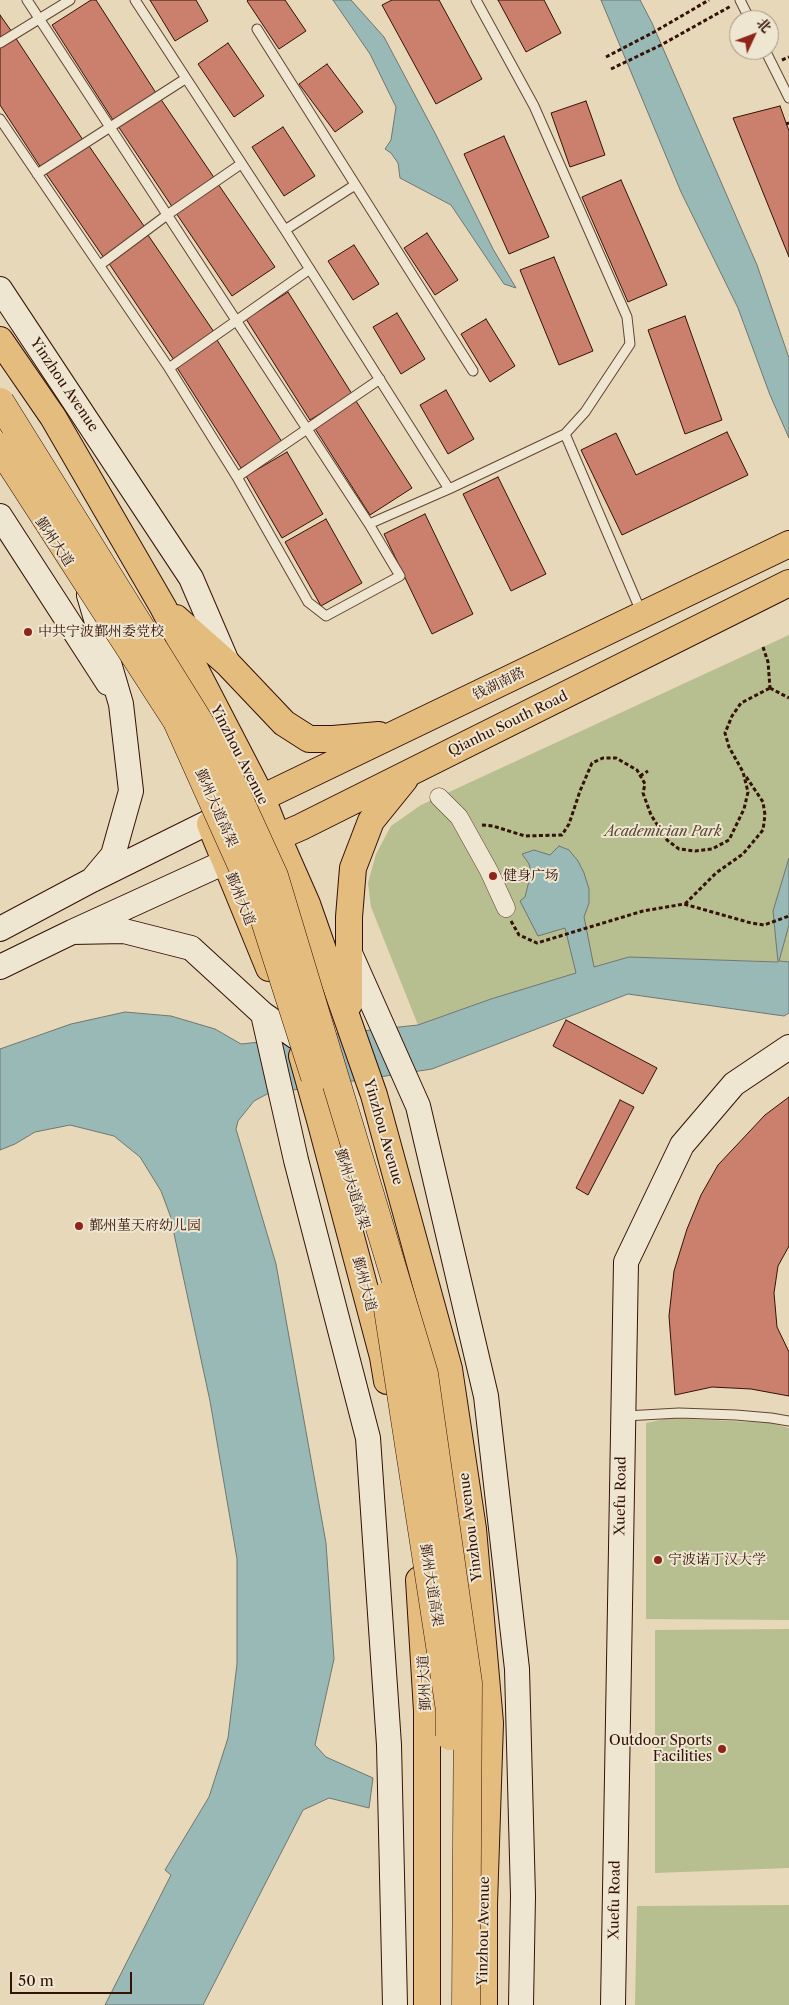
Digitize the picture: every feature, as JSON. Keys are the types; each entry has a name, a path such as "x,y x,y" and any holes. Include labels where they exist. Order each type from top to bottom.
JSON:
{"highway":[{"name":"Yinzhou Avenue","path":"0,402 216,749 274,876 424,1374 468,1683 466,2005"},
{"name":"鄞州大道高架","path":"0,447 177,722 261,908 385,1294 450,1710 450,2005"}],"main road":[{"name":"Yinzhou Avenue","path":"0,340 53,417 163,607 262,798 307,904 374,1095 449,1369 473,1530 490,1723 484,1904 484,2005"},
{"name":"鄞州大道","path":"0,461 154,692 296,1037 320,1120 383,1357 417,1548 427,1711 427,2005"},
{"name":"钱湖南路","path":"209,822 789,544"},
{"name":"Qianhu South Road","path":"225,862 277,836 301,827 789,583"},
{"path":"163,607 228,664 284,724 309,738 333,739 397,733"},
{"path":"349,1025 349,917 353,868 371,821 410,772"}],"street":[{"name":"Yinzhou Avenue","path":"0,289 191,578 228,664"},
{"path":"0,516 121,704"},
{"path":"89,595 121,704 131,791 113,855 92,880"},
{"path":"439,797 459,817 506,908"},
{"path":"0,929 92,880 209,822"},
{"path":"0,967 225,862"},
{"path":"72,932 124,931 191,948 263,1014 296,1037"},
{"path":"350,951 418,1106 486,1396 517,1669 523,1896 521,2005"},
{"path":"263,1014 296,1160 368,1438 389,1745 395,2005"},
{"name":"Xuefu Road","path":"613,2005 626,1262 682,1145 734,1084 789,1048"}],"lane":[{"path":"0,119 169,368 237,476 308,602 326,616 400,576 369,524 26,0"},
{"path":"0,43 70,0"},
{"path":"135,0 285,230 449,489"},
{"path":"369,524 449,489 565,434 586,412 630,344 627,317 534,106 476,0"},
{"path":"257,29 473,371"},
{"path":"770,60 789,98"},
{"path":"37,174 185,79"},
{"path":"100,265 167,215 241,164"},
{"path":"285,230 355,185"},
{"path":"169,368 310,269"},
{"path":"237,476 380,379"},
{"path":"565,434 643,614"},
{"path":"623,1416 679,1413 736,1415 789,1421"}],"path":[{"path":"606,57 709,0"},
{"path":"613,68 661,45 740,0"},
{"path":"763,647 768,662 770,688"},
{"path":"770,688 789,698"},
{"path":"684,904 716,873 743,854 763,830 765,815 763,802 743,772 725,733 732,716 741,703 770,688"},
{"path":"471,839 472,829 479,825 493,826 525,836 546,837 562,835 569,824 580,791 592,764 604,758 616,758 637,770 645,784 643,793 651,815 667,840 679,849 695,851 712,849 729,840 737,827 748,792 743,772"},
{"path":"640,776 648,772"},
{"path":"506,908 519,935 537,943 643,912 684,904 750,923 764,925 789,916"}],"green space":[{"name":"Academician Park","path":"789,635 789,962 629,957 491,999 418,1025 371,907 368,883 376,854 391,826 421,805"},
{"path":"670,1418 770,1423 789,1428 789,1620 646,1619 646,1423"},
{"name":"Outdoor Sports Facilities","path":"789,1629 789,1868 655,1873 655,1630"},
{"path":"789,1905 789,2005 635,2005 637,1906"}],"water":[{"path":"333,0 351,0 384,37 493,249 516,288 504,284 451,205 400,178 398,163 391,153 385,149 391,140 396,107 370,54"},
{"path":"601,0 640,0 652,23 757,265 789,358 789,438 770,395 738,308 681,192"},
{"path":"559,846 569,850 578,861 589,889 589,903 584,917 594,967 629,957 778,962 773,911 789,858 789,925 779,961 789,962 789,1013 784,1016 628,994 432,1069 267,1094 254,1101 238,1121 236,1129 276,1264 326,1543 334,1659 315,1745 326,1757 373,1778 369,1808 329,1798 303,1810 203,2005 105,2005 171,1875 165,1870 209,1797 228,1738 237,1664 237,1559 210,1401 170,1215 161,1191 140,1157 114,1136 70,1125 35,1132 15,1144 0,1150 0,1049 71,1024 125,1012 171,1016 215,1029 241,1044 418,1025 491,999 576,973 565,928 538,936 520,901 525,897 531,873 529,864 522,854 534,850 550,855"}],"building":[{"path":"91,0 96,0 156,93 113,120 52,25"},
{"path":"150,0 196,0 208,21 175,41"},
{"path":"248,0 285,0 306,31 279,49"},
{"path":"392,0 439,0 482,79 436,104 382,5"},
{"path":"498,0 544,0 561,33 526,52"},
{"path":"0,15 12,32 0,40"},
{"path":"15,37 83,140 41,168 0,105 0,47"},
{"path":"228,43 264,96 234,117 198,64"},
{"path":"327,64 363,112 335,132 299,84"},
{"path":"160,98 215,179 173,208 118,126"},
{"path":"586,101 605,155 570,167 551,113"},
{"path":"780,106 789,131 789,257 733,118"},
{"path":"283,127 315,176 284,196 252,147"},
{"path":"504,136 549,237 509,254 464,154"},
{"path":"87,143 146,229 104,258 45,172"},
{"path":"621,180 667,285 628,302 582,197"},
{"path":"218,184 275,267 232,296 176,213"},
{"path":"427,233 458,280 435,295 404,248"},
{"path":"148,235 214,332 174,360 108,262"},
{"path":"354,245 379,284 353,300 328,261"},
{"path":"554,257 593,351 559,365 520,270"},
{"path":"288,292 352,394 310,420 246,319"},
{"path":"397,313 425,359 401,374 373,327"},
{"path":"685,316 722,420 685,434 648,330"},
{"path":"486,319 515,366 490,382 461,334"},
{"path":"217,340 282,442 241,468 176,366"},
{"path":"446,390 474,439 448,454 420,405"},
{"path":"356,401 412,488 370,515 314,427"},
{"path":"727,432 748,475 622,535 581,450 616,433 636,475"},
{"path":"287,452 323,514 282,538 246,476"},
{"path":"498,477 546,574 511,591 463,494"},
{"path":"425,514 473,614 432,634 384,534"},
{"path":"326,519 362,583 321,606 285,542"},
{"path":"566,1020 657,1068 643,1094 553,1046"},
{"path":"789,1097 789,1246 778,1266 774,1293 777,1327 789,1352 789,1396 751,1389 712,1387 675,1395 669,1316 674,1271 687,1229 701,1195 718,1165 765,1115"},
{"path":"620,1100 634,1107 588,1195 576,1188"}],"place":[{"name":"中共宁波鄞州委党校","path":"28,632"},
{"name":"健身广场","path":"493,876"},
{"name":"鄞州堇天府幼儿园","path":"79,1226"},
{"name":"宁波诺丁汉大学","path":"658,1560"},
{"name":"Outdoor Sports Facilities","path":"722,1749"}]}
